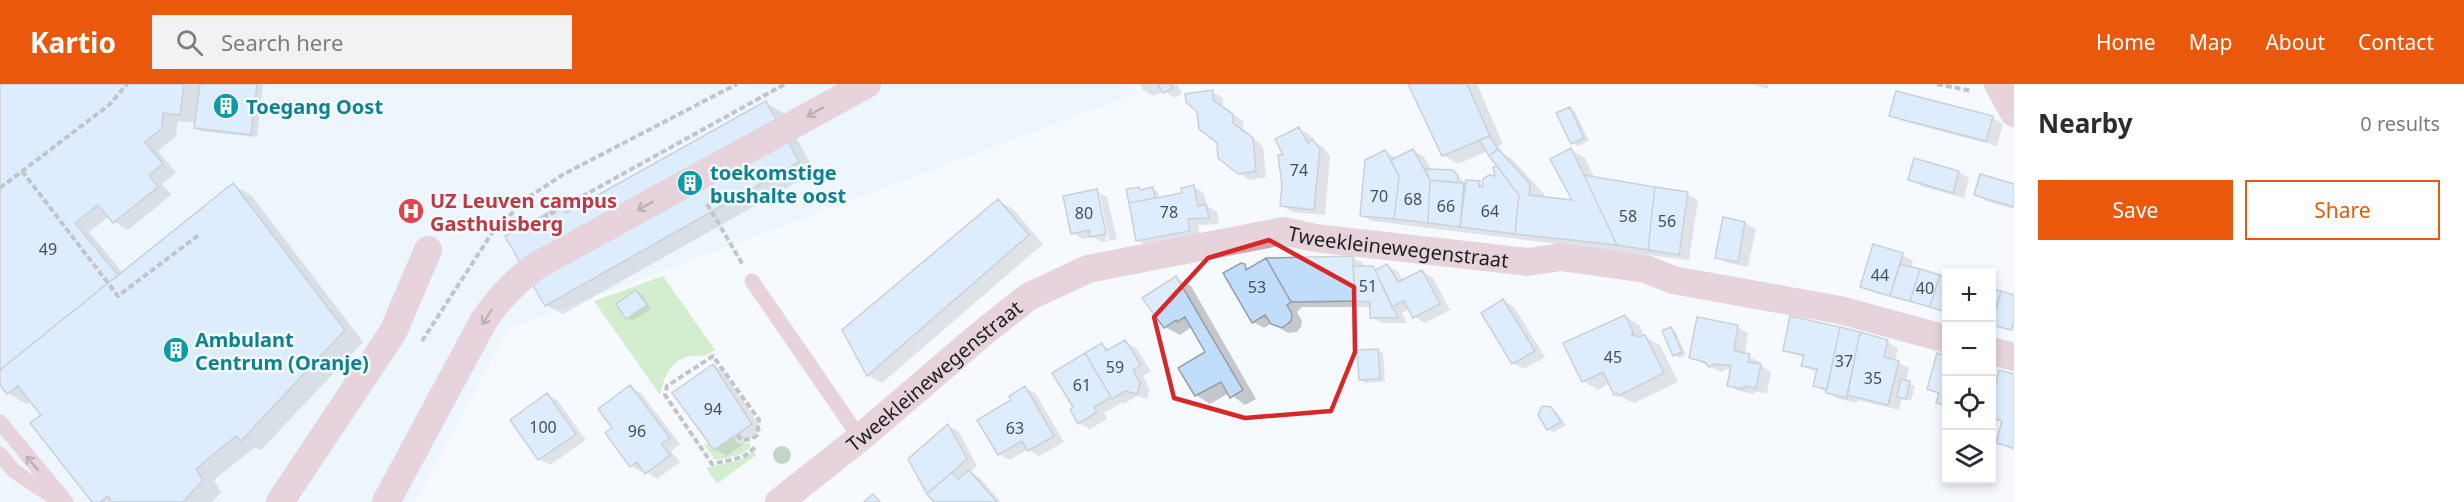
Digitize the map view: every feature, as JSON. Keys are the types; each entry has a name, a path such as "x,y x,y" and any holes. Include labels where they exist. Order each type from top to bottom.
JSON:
{"street":[{"path":"386,502 484,320 520,277 536,266 867,84"},
{"path":"1998,84 2014,113"},
{"name":"Tweekleinewegenstraat","path":"779,502 860,438 1028,297 1088,269 1274,232 1293,232 1315,238 1528,262 1561,257 1646,269 1673,280 1840,310 1942,338"},
{"path":"280,502 393,332 428,250"},
{"path":"1996,352 2014,357"}],"lane":[{"path":"752,281 860,438"},
{"path":"0,422 66,502"},
{"path":"0,454 14,471 61,502"}],"path":[{"path":"0,188 109,105 128,84"},
{"path":"527,227 785,84"},
{"path":"22,171 118,296 200,234"},
{"path":"706,202 752,281"},
{"path":"737,435 742,440 752,439 757,435 759,420 713,356 667,386 665,395 712,464 743,457 757,446"}],"highlighted area":[{"path":"1269,240 1354,287 1355,352 1331,411 1245,418 1174,398 1154,317 1208,258"}],"shaded area":[{"name":"UZ Leuven campus Gasthuisberg","path":"0,84 1131,84 1136,93 508,329 415,502 0,502"}],"green space":[{"path":"663,276 715,350 704,355 681,359 676,363 666,377 660,395 594,301"},
{"path":"734,436 738,444 750,443 751,447 740,455 715,460 704,445 708,442 715,450"},
{"path":"754,451 756,455 717,484 706,468 740,460"}],"building":[{"path":"0,84 184,84 180,115 163,113 162,128 145,142 163,164 149,175 158,187 113,223 98,205 75,223 118,275 0,370"},
{"name":"Toegang Oost","path":"200,84 257,84 251,135 194,128"},
{"path":"1158,84 1170,84 1173,88 1163,93"},
{"path":"1408,84 1467,84 1490,136 1442,156"},
{"path":"1213,90 1213,100 1233,114 1233,123 1253,138 1256,171 1238,174 1218,158 1217,143 1199,129 1197,112 1186,102 1185,94"},
{"path":"1896,91 1993,116 1986,141 1889,116"},
{"name":"toekomstige bushalte oost","path":"766,101 799,162 545,306 505,236 562,205 566,213"},
{"path":"1570,107 1584,138 1571,144 1556,113"},
{"path":"1299,127 1308,144 1312,139 1320,149 1314,210 1280,206 1282,185 1278,155 1283,155 1275,139"},
{"path":"1490,136 1498,149 1489,156 1479,140"},
{"path":"1571,148 1617,245 1515,234 1519,195 1489,156 1498,149 1530,184 1529,195 1572,200 1550,159"},
{"path":"1413,149 1430,180 1428,223 1394,219 1399,176 1391,160"},
{"path":"1385,150 1399,176 1394,219 1360,216 1365,160"},
{"path":"1914,158 1959,171 1953,193 1908,180"},
{"path":"1497,166 1519,195 1515,234 1460,227 1466,180 1480,181 1479,187 1483,187 1483,179 1489,175 1495,176 1493,167"},
{"path":"1425,169 1453,170 1458,176 1457,183 1430,180"},
{"path":"1980,174 2014,184 2014,207 1974,195"},
{"path":"1584,175 1655,187 1648,250 1617,245"},
{"path":"1430,180 1464,183 1460,227 1428,223"},
{"name":"Ambulant Centrum (Oranje)","path":"233,183 345,330 241,441 236,436 196,469 203,480 183,502 112,502 108,496 100,502 92,502 30,423 41,415 18,386 7,394 0,385 0,370"},
{"path":"1194,185 1198,206 1206,204 1209,218 1188,219 1190,231 1136,241 1129,203 1182,193 1181,188"},
{"path":"1139,187 1140,190 1153,187 1155,198 1129,203 1126,189"},
{"path":"1655,187 1688,192 1679,255 1648,250"},
{"path":"1097,189 1106,234 1090,237 1089,230 1071,234 1063,196"},
{"path":"998,199 1029,235 867,376 842,330"},
{"path":"1723,217 1745,222 1738,262 1715,258"},
{"path":"1873,244 1903,253 1890,296 1860,287"},
{"path":"1353,256 1355,301 1291,302 1266,258"},
{"path":"1266,258 1291,302 1287,305 1292,314 1291,321 1282,328 1271,324 1265,315 1252,323 1223,273 1241,263 1245,264 1246,270"},
{"path":"1387,264 1398,282 1422,270 1440,304 1413,318 1404,301 1392,307 1375,270"},
{"path":"1900,264 1920,269 1910,301 1890,296"},
{"path":"1353,266 1373,266 1398,318 1370,318 1370,302 1355,301"},
{"path":"1920,269 1940,275 1930,307 1910,301"},
{"path":"1940,275 1942,276 1942,311 1930,307"},
{"path":"1176,276 1243,390 1230,398 1221,382 1195,396 1178,368 1205,352 1185,317 1164,328 1142,298"},
{"path":"636,290 647,305 626,319 616,304"},
{"path":"1996,290 2001,291 1996,309"},
{"path":"2001,291 2014,295 2014,321 2011,330 1996,326 1996,310"},
{"path":"1503,299 1535,351 1512,364 1481,313"},
{"path":"1625,315 1633,332 1632,335 1640,337 1645,335 1664,373 1618,396 1617,393 1614,395 1603,372 1582,382 1563,343"},
{"path":"1790,316 1840,327 1827,389 1813,386 1817,369 1801,366 1804,355 1783,351"},
{"path":"1697,317 1738,325 1734,351 1750,354 1748,362 1761,364 1756,388 1744,386 1744,389 1727,386 1731,366 1715,364 1709,367 1705,362 1689,358"},
{"path":"1671,327 1682,352 1673,356 1662,331"},
{"path":"1840,327 1860,332 1847,398 1826,393"},
{"path":"1860,332 1888,340 1884,357 1899,361 1888,405 1847,395"},
{"path":"1125,340 1141,365 1133,370 1140,383 1137,394 1125,391 1112,399 1085,353 1102,343 1106,351"},
{"path":"1378,349 1380,379 1359,380 1357,350"},
{"path":"1085,353 1111,397 1094,407 1097,412 1078,424 1070,410 1073,407 1052,373"},
{"path":"1937,353 1942,355 1942,404 1936,403 1939,393 1927,389"},
{"path":"713,364 752,424 714,450 672,393"},
{"path":"1999,370 2014,374 2014,448 1996,443 2002,421 1996,419 1996,382"},
{"path":"1901,379 1910,381 1906,399 1897,397"},
{"path":"630,385 670,438 661,444 670,455 645,474 637,462 630,467 605,433 612,428 598,409"},
{"path":"1025,386 1054,436 1028,451 1022,441 998,455 977,420 1011,400 1009,396"},
{"path":"547,393 576,434 538,460 510,420"},
{"path":"1542,406 1551,407 1561,422 1547,430 1538,415"},
{"path":"948,424 967,459 927,494 908,459"},
{"path":"969,470 997,502 934,502 927,494 952,472 958,479"},
{"path":"873,494 880,502 864,502"}],"place":[{"name":"Toegang Oost","path":"226,106"},
{"name":"toekomstige bushalte oost","path":"690,183"},
{"name":"UZ Leuven campus Gasthuisberg","path":"411,211"},
{"name":"Ambulant Centrum (Oranje)","path":"176,350"}]}
